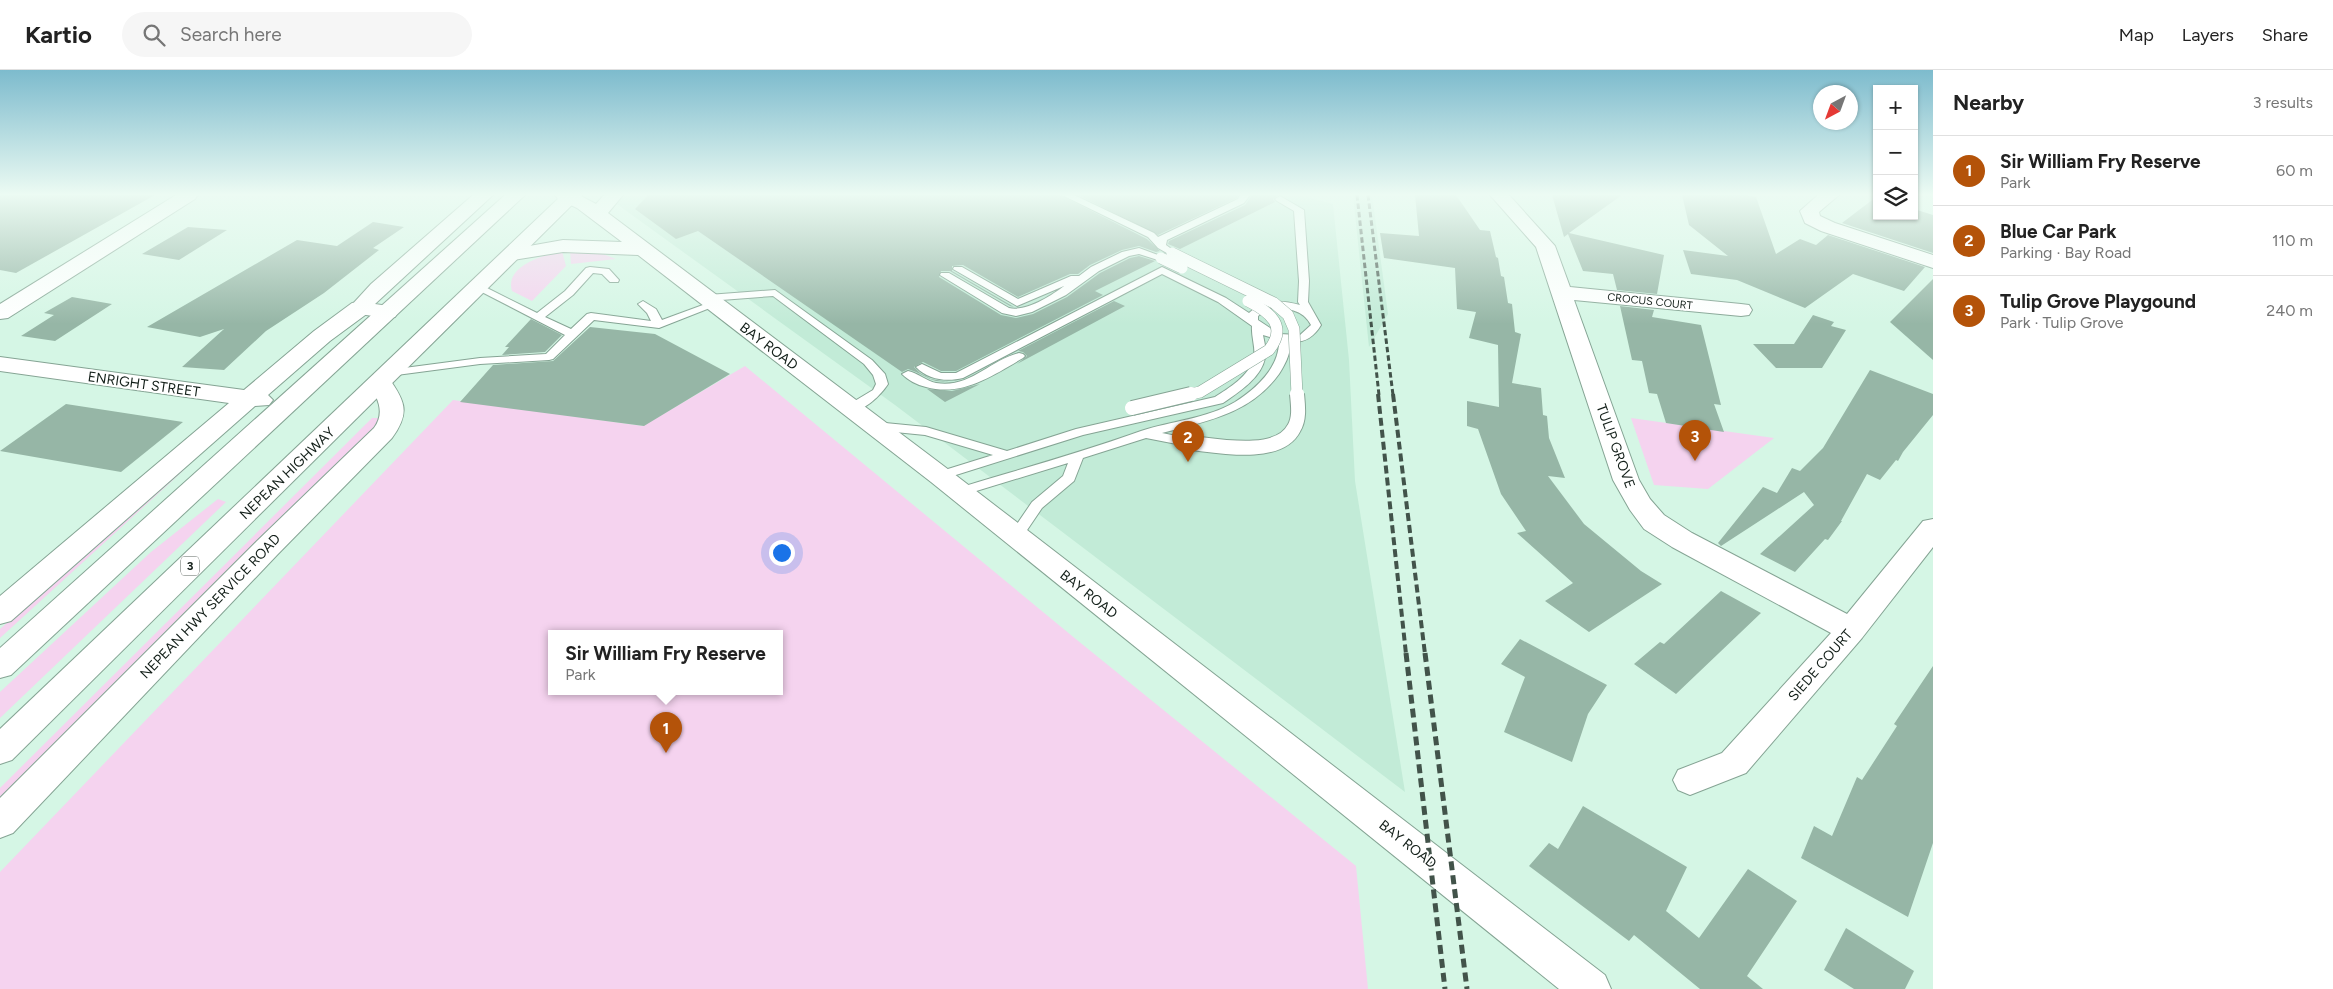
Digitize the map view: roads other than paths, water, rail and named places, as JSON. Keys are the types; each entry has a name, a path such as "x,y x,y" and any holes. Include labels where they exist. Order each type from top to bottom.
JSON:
{"main road":[{"path":"0,313 120,238"},
{"path":"0,613 322,336 341,324 360,308 391,276 435,238"},
{"path":"0,666 469,238"},
{"name":"NEPEAN HIGHWAY","path":"0,750 513,254 532,238"},
{"name":"BAY ROAD","path":"627,238 950,484 1591,989"},
{"name":"TULIP GROVE","path":"1538,238 1545,246 1626,480 1639,504 1654,522 1682,540 1851,630"},
{"path":"1861,238 1933,262"},
{"path":"513,254 563,246 642,249"},
{"name":"CROCUS COURT","path":"1560,292 1741,310"},
{"path":"360,308 387,312"},
{"name":"ENRIGHT STREET","path":"0,364 288,404"},
{"name":"NEPEAN HWY SERVICE ROAD","path":"0,822 388,426 392,417 393,404 385,378"},
{"name":"SIEDE COURT","path":"1690,780 1734,764 1851,630 1933,528"}],"lane":[{"path":"1153,238 1164,253 1172,275 1222,300 1237,305 1298,308 1314,319"},
{"path":"908,374 923,383 938,388 963,385 1114,300 1164,253 1186,238"},
{"path":"1222,300 1272,336 1300,338 1314,331 1316,325 1314,319 1303,302 1304,282 1301,238"},
{"path":"945,275 1010,312 1028,310 1059,289 1123,255 1140,251 1164,253 1274,303 1288,315 1294,329 1298,412 1298,422 1291,435 1282,442 1257,448 1192,444 1144,434"},
{"path":"1080,432 1132,408 1208,388 1269,350 1275,341 1278,328 1276,322 1263,308 1164,253"},
{"path":"958,269 1017,303 1059,289"},
{"path":"538,317 569,293 590,270 605,271 614,280"},
{"path":"922,367 934,376 942,378 959,376 1114,300 1172,275"},
{"path":"950,484 1007,455 1080,432 1219,400 1228,396 1240,387 1255,368 1260,357 1253,315 1266,306 1296,292 1304,282"},
{"path":"478,288 572,334"},
{"path":"385,378 480,361 549,357 591,316 659,325 711,301 775,293 843,341 874,367 879,374 882,384 877,392 852,408"},
{"path":"643,304 652,312 659,325"},
{"path":"950,484 1078,456 1144,434 1222,413 1248,399 1274,373 1284,350 1284,338"},
{"path":"874,426 926,431 1007,455"},
{"path":"1016,536 1038,505 1069,478 1078,456"}],"railway":[{"path":"1362,238 1379,395"},
{"path":"1373,238 1393,395"},
{"path":"1378,394 1406,654"},
{"path":"1393,394 1425,654"},
{"path":"1406,653 1445,989"},
{"path":"1425,653 1467,989"}],"place":[{"name":"Tulip Grove Playgound","path":"1695,461"},
{"name":"Blue Car Park","path":"1188,462"},
{"name":"Sir William Fry Reserve","path":"666,753"}]}
